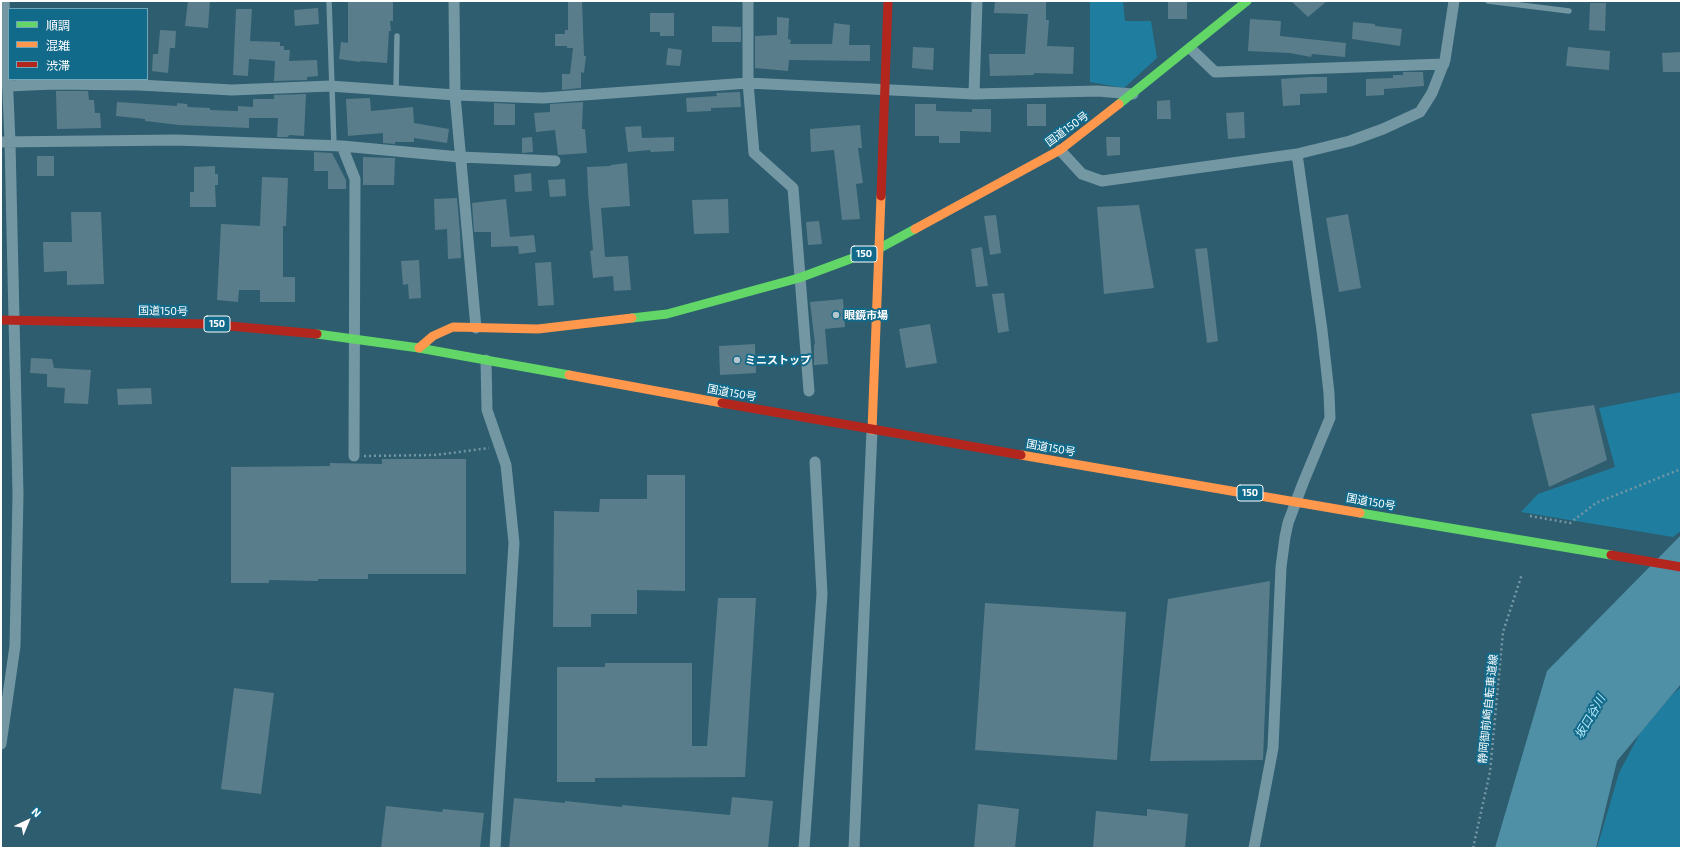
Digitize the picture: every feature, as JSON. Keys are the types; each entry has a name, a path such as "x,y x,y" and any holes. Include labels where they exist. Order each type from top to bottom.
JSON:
{"main road":[{"path":"872,430 880,248 888,1"},
{"name":"国道150号","path":"419,348 433,336 453,327 538,329 667,314 799,278 880,248 1060,150 1134,94 1247,1"},
{"name":"国道150号","path":"1,320 208,324 276,329 354,338 419,348 872,430 1681,566"}],"street":[{"path":"1,744 15,646 18,494 13,320 5,142 7,86 4,1"},
{"path":"454,1 455,95 476,328"},
{"path":"748,1 748,83 754,153 793,188 809,391"},
{"path":"974,94 977,1"},
{"path":"1060,150 1082,174 1102,181 1297,154 1357,138 1383,129 1420,112 1432,93 1444,64 1454,1"},
{"path":"1190,48 1215,72 1444,64"},
{"path":"7,86 54,84 132,85 232,90 332,86 455,95 543,98 748,83 974,94 1098,91 1134,94"},
{"path":"5,142 176,140 338,146 460,157 555,161"},
{"path":"338,146 355,179 354,456"},
{"path":"1254,848 1273,748 1281,568 1285,537 1288,523 1303,483 1330,418 1329,393 1322,330 1297,154"},
{"path":"486,360 488,410 506,465 514,543 495,848"},
{"path":"854,848 872,430"},
{"path":"804,848 822,594 815,462"}],"lane":[{"path":"330,1 332,86 338,146"},
{"path":"1488,1 1568,11"},
{"path":"396,91 397,36"}],"path":[{"path":"354,456 436,455 500,446"},
{"path":"1530,516 1570,523 1596,504 1681,469"},
{"name":"静岡御前崎自転車道線","path":"1473,848 1490,772 1503,632 1522,574"}],"shaded area":[{"path":"1090,1 1123,1 1125,21 1151,21 1157,58 1124,88 1090,82"},
{"path":"1681,392 1681,531 1673,537 1521,512 1538,494 1615,467 1599,408"},
{"path":"1681,687 1681,848 1597,848 1619,773 1640,733 1672,695"}],"water":[{"name":"坂口谷川","path":"1681,535 1681,684 1617,761 1596,848 1495,848 1547,671"}],"building":[{"path":"188,1 210,1 208,28 185,26"},
{"path":"348,1 393,1 393,21 390,21 391,31 389,31 387,63 360,62 339,59 341,42 348,43"},
{"path":"568,1 582,1 584,56 586,56 584,73 581,72 581,88 562,90 562,74 570,74 573,48 567,48 567,46 555,46 555,34 565,34 565,30 568,30"},
{"path":"995,1 1046,1 1046,20 1049,20 1047,46 1074,47 1073,74 1034,73 1034,75 990,76 989,54 1025,54 1028,14 994,13"},
{"path":"1168,1 1187,1 1187,19 1168,19"},
{"path":"1291,1 1327,1 1308,17"},
{"path":"1590,3 1606,3 1605,31 1589,30"},
{"path":"318,8 319,24 295,26 294,10"},
{"path":"236,9 252,9 250,41 280,42 280,46 284,46 284,50 290,50 289,61 317,60 318,76 307,77 307,80 274,81 275,61 249,59 248,76 233,75"},
{"path":"650,13 674,13 674,36 660,36 660,32 650,32"},
{"path":"777,17 789,18 788,39 791,40 790,44 832,44 834,23 850,25 849,45 870,45 870,61 789,60 788,71 755,68 755,36 777,35"},
{"path":"1250,19 1281,21 1280,36 1346,43 1345,57 1312,54 1311,57 1290,53 1248,51"},
{"path":"1353,22 1402,29 1400,46 1352,39"},
{"path":"712,26 741,27 741,42 712,42"},
{"path":"160,30 176,31 175,48 170,48 168,73 152,71 153,54 158,54"},
{"path":"913,47 934,48 933,70 912,68"},
{"path":"1568,47 1610,51 1609,70 1566,66"},
{"path":"668,48 682,50 680,66 666,65"},
{"path":"1681,52 1681,72 1663,72 1662,53"},
{"path":"1403,72 1423,72 1424,86 1384,89 1384,95 1366,96 1366,79 1393,78 1393,75 1403,75"},
{"path":"1327,77 1327,93 1300,94 1300,105 1283,106 1281,79"},
{"path":"56,91 88,91 89,100 94,100 95,113 100,113 101,128 57,129"},
{"path":"740,92 741,107 711,108 711,111 687,112 686,98 717,96 716,93"},
{"path":"306,94 304,136 289,135 288,137 277,137 278,118 249,118 249,128 179,125 116,116 117,102 177,106 177,103 187,104 188,107 210,108 210,110 238,111 238,106 253,107 253,99 274,99 274,95"},
{"path":"370,98 371,111 413,107 414,123 449,129 447,143 414,138 414,142 395,142 395,144 383,143 383,133 348,136 346,99"},
{"path":"1170,100 1171,119 1157,119 1157,101"},
{"path":"583,102 582,129 585,129 587,153 558,155 555,130 536,132 534,113 550,112 550,104"},
{"path":"494,103 515,104 515,125 494,125"},
{"path":"915,104 936,104 936,111 972,112 972,109 991,109 991,132 960,131 960,143 939,143 939,136 915,136"},
{"path":"1027,104 1046,104 1046,126 1027,126"},
{"path":"1244,112 1245,138 1228,139 1226,113"},
{"path":"860,125 862,148 858,148 863,183 856,184 860,219 842,220 834,150 811,152 810,129"},
{"path":"641,126 642,138 674,137 674,151 651,152 650,150 628,152 625,127"},
{"path":"532,137 533,152 522,153 522,138"},
{"path":"1106,137 1120,137 1120,155 1107,156"},
{"path":"314,152 332,153 346,180 346,189 328,189 328,171 314,171"},
{"path":"37,156 54,156 54,176 37,176"},
{"path":"363,157 395,158 394,185 363,185"},
{"path":"627,163 630,206 601,208 605,257 628,256 631,290 614,291 613,276 593,278 590,251 593,250 587,167 611,166"},
{"path":"215,166 215,174 218,174 218,185 215,185 216,207 190,207 190,192 194,192 194,167"},
{"path":"531,173 532,191 515,192 514,175"},
{"path":"262,177 288,178 286,226 283,226 283,277 295,277 295,302 260,302 260,290 239,290 238,302 217,300 221,224 260,226"},
{"path":"565,179 566,196 550,197 548,180"},
{"path":"457,198 461,258 448,259 447,229 435,230 434,199"},
{"path":"506,199 510,237 534,235 536,252 519,254 518,246 491,247 491,232 474,232 472,203"},
{"path":"728,199 729,233 694,234 692,200"},
{"path":"1139,205 1154,288 1104,294 1097,207"},
{"path":"71,212 101,212 104,284 67,285 67,271 44,272 43,242 72,242"},
{"path":"1348,214 1361,288 1339,292 1326,218"},
{"path":"996,215 1001,253 990,255 984,216"},
{"path":"819,221 822,244 808,245 806,222"},
{"path":"982,247 988,286 976,287 971,249"},
{"path":"1207,248 1218,341 1207,343 1195,249"},
{"path":"419,260 421,298 409,299 408,284 403,285 401,261"},
{"path":"551,262 554,305 538,306 535,263"},
{"path":"1004,293 1009,331 998,333 992,294"},
{"path":"843,299 845,327 825,329 828,364 814,365 815,344 810,302"},
{"path":"930,324 937,363 906,368 899,329"},
{"name":"ミニストップ","path":"755,344 756,373 720,375 719,346"},
{"path":"31,358 52,359 54,368 91,370 88,404 64,403 65,388 47,387 47,374 30,373"},
{"path":"151,388 152,404 118,405 117,389"},
{"path":"1594,405 1607,460 1549,487 1531,414"},
{"path":"382,459 466,459 466,574 368,574 368,579 318,579 318,581 269,580 269,583 231,583 231,467 330,466 330,463 382,464"},
{"path":"647,475 685,475 685,591 637,590 637,614 591,614 591,627 553,627 554,511 599,512 600,499 647,499"},
{"path":"1270,581 1263,760 1150,761 1168,599"},
{"path":"718,598 756,598 745,777 595,778 595,782 557,782 557,667 605,667 605,663 692,663 692,746 707,746"},
{"path":"985,603 1126,612 1117,760 975,750"},
{"path":"234,688 274,693 261,794 221,789"},
{"path":"732,797 773,801 768,848 509,848 514,798 565,803 565,801 622,807 622,805 730,815"},
{"path":"978,804 1019,809 1015,848 974,848"},
{"path":"386,806 442,812 443,809 484,813 480,848 381,848"},
{"path":"1147,809 1188,814 1185,848 1093,848 1096,811 1147,816"}],"traffic: fast":[{"path":"1119,104 1247,1"},
{"path":"632,318 667,314 799,278 880,248 915,229"},
{"path":"317,334 419,348 569,375"},
{"path":"1360,513 1611,555"}],"traffic: slow":[{"path":"915,229 1060,150 1119,104"},
{"path":"872,430 881,196"},
{"path":"419,348 433,336 453,327 538,329 632,318"},
{"path":"569,375 722,403"},
{"path":"1021,455 1360,513"}],"traffic: jam":[{"path":"881,196 888,1"},
{"path":"1,320 208,324 317,334"},
{"path":"722,403 1021,455"},
{"path":"1611,555 1681,567"}],"place":[{"name":"眼鏡市場","path":"836,315"},
{"name":"ミニストップ","path":"737,360"}]}
